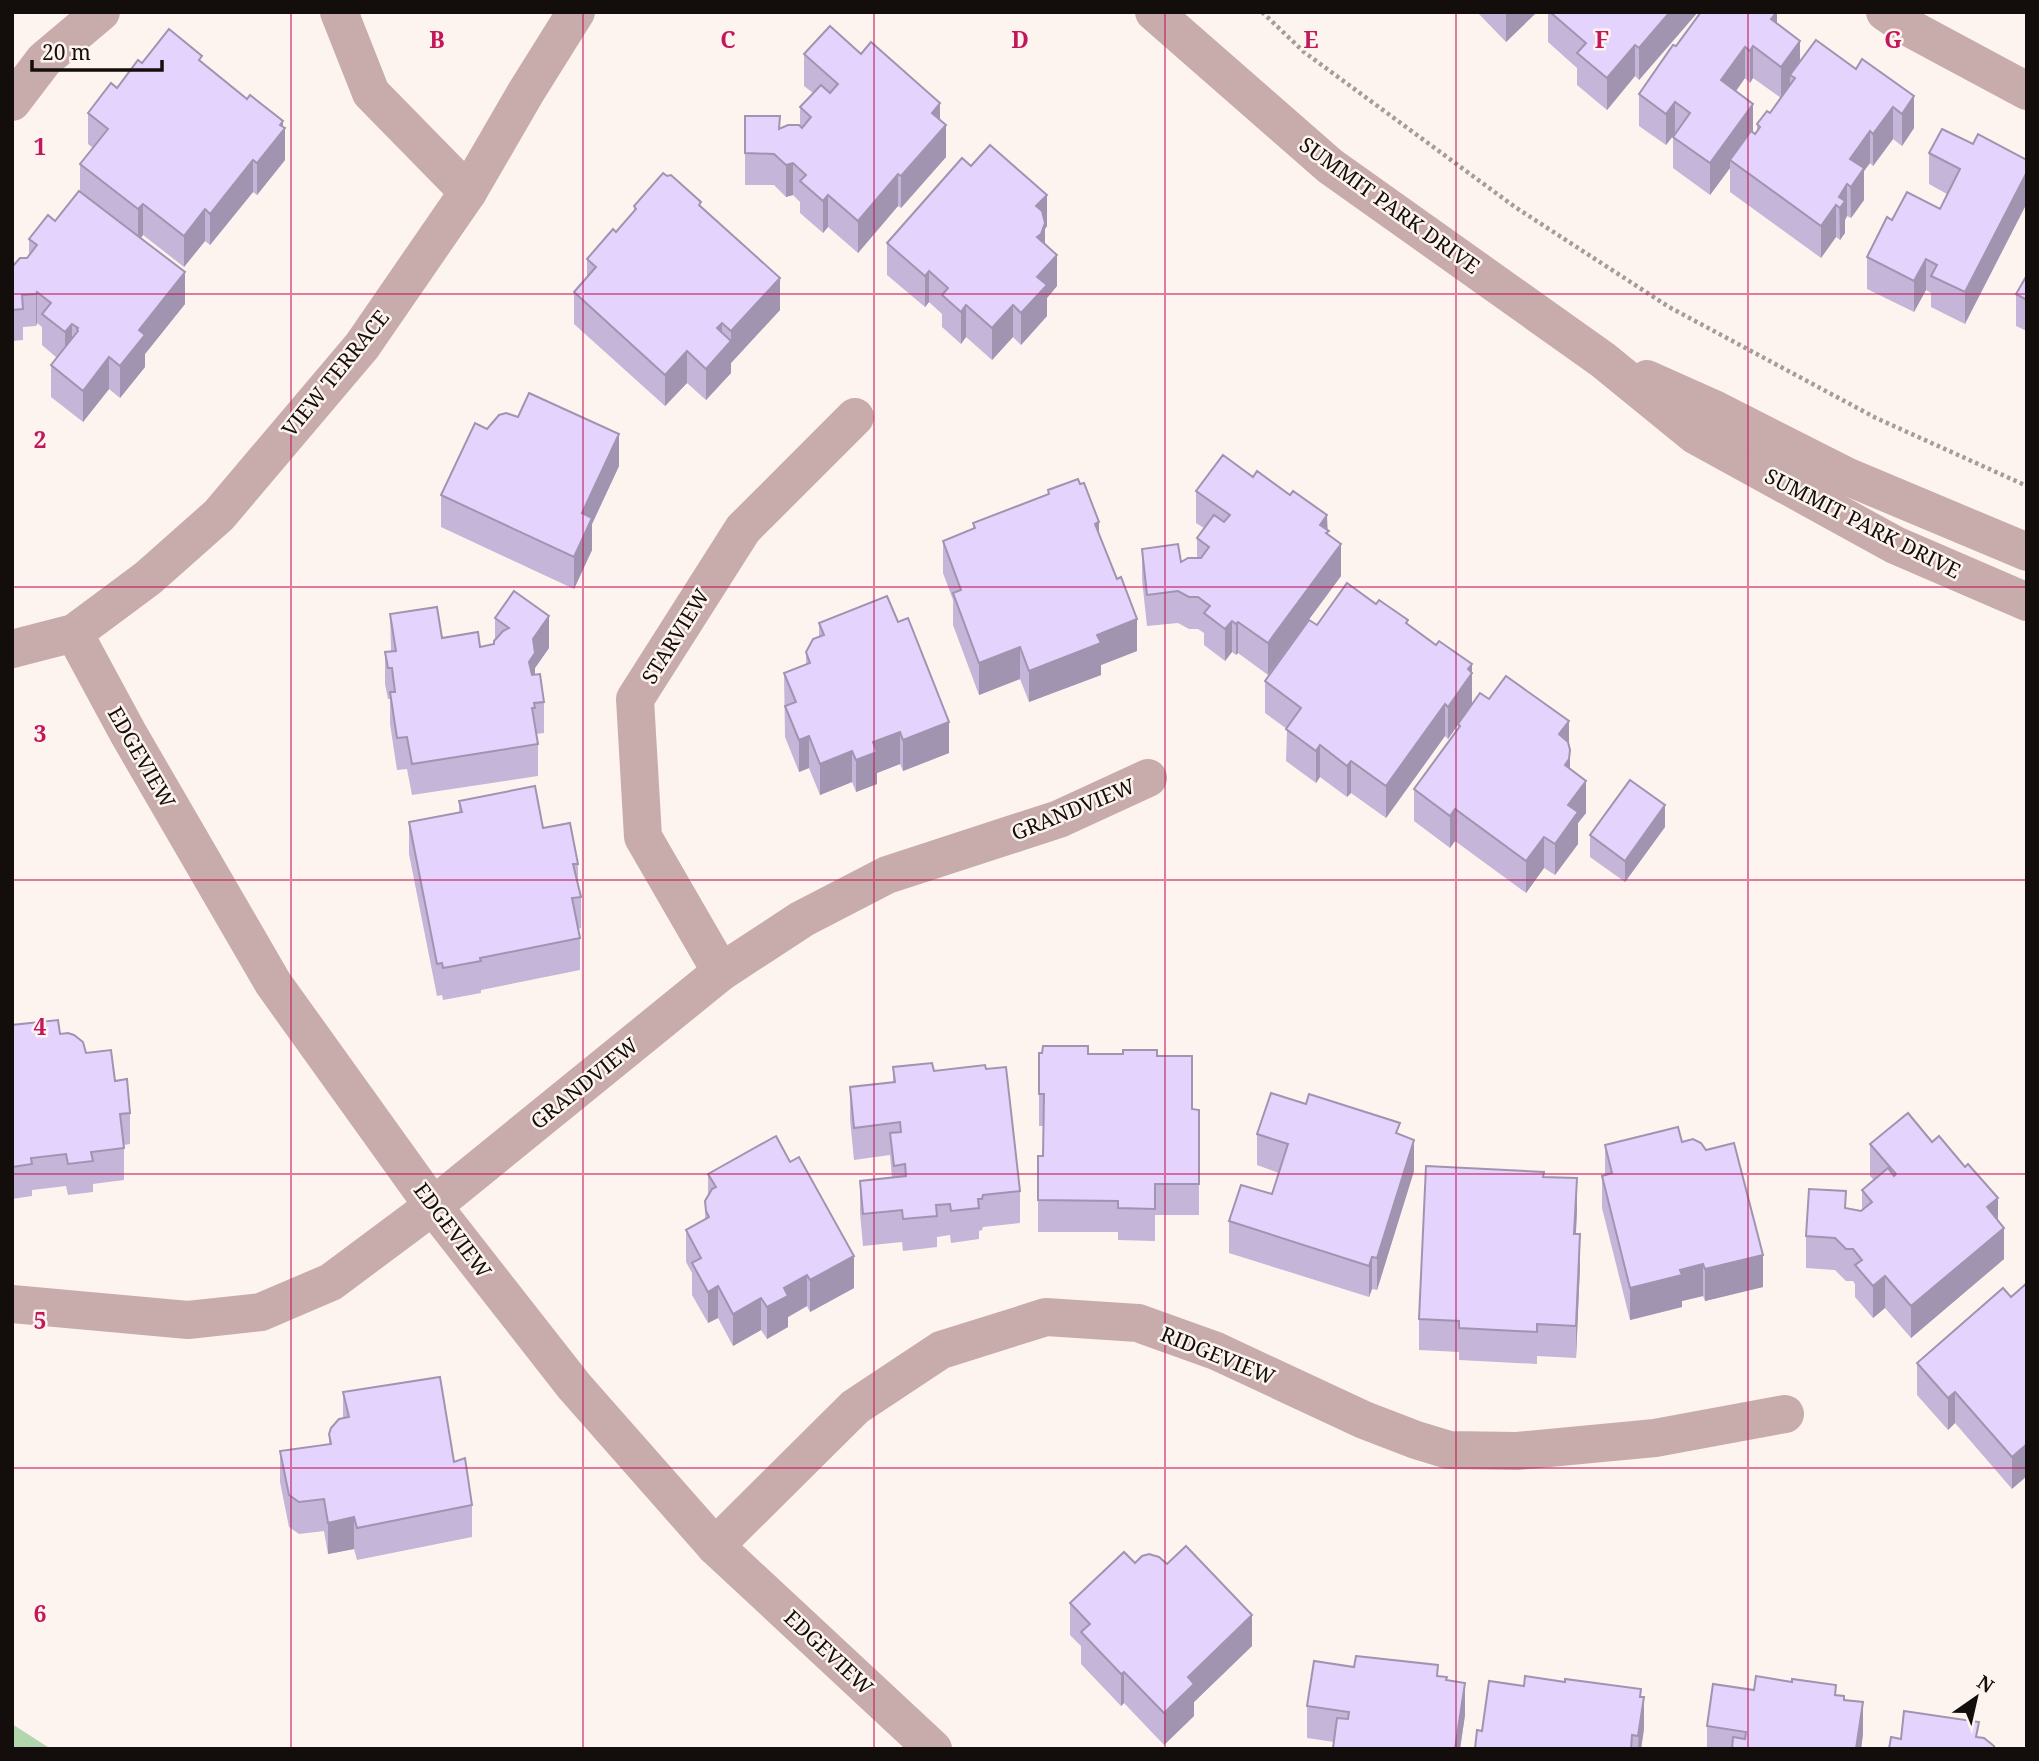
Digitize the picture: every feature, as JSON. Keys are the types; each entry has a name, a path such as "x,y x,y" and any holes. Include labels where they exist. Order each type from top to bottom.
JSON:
{"street":[{"path":"12,102 44,60 101,12"},
{"path":"339,12 371,93 468,192"},
{"name":"VIEW TERRACE","path":"12,649 74,633 148,578 219,515 362,346 468,192 576,12"},
{"name":"SUMMIT PARK DRIVE","path":"1154,12 1330,166 1603,359 1695,435 1895,545 2027,603"},
{"path":"1885,12 1904,25 2027,91"},
{"name":"SUMMIT PARK DRIVE","path":"1603,359 1712,408 1846,476 2027,552"},
{"name":"STARVIEW","path":"721,972 643,837 635,699 743,529 855,417"},
{"name":"EDGEVIEW","path":"74,633 128,733 273,983 433,1206 574,1386 715,1546 933,1749"},
{"name":"GRANDVIEW","path":"12,1304 188,1320 261,1312 331,1282 433,1206 721,972 802,919 887,875 1059,819 1148,778"},
{"name":"RIDGEVIEW","path":"715,1546 855,1407 941,1350 1046,1317 1138,1323 1216,1351 1364,1420 1449,1450 1517,1451 1655,1438 1785,1414"}],"path":[{"path":"1262,12 1304,52 1516,208 1670,307 1876,418 2027,486"}],"green space":[{"path":"12,1724 51,1749 12,1749"}],"building":[{"path":"1550,12 1670,12 1639,48 1635,45 1607,78 1577,53 1586,43"},
{"path":"1701,12 1777,12 1771,19 1800,41 1781,67 1753,46 1750,51 1745,47 1721,80 1753,104 1710,163 1673,137 1690,113 1675,102 1666,114 1639,94 1673,45 1676,46"},
{"path":"830,26 861,54 871,42 940,103 932,113 946,125 901,176 898,174 858,221 828,195 823,201 800,181 806,175 793,163 786,165 774,154 745,153 745,116 780,116 779,129 788,125 799,125 802,128 811,117 800,107 821,85 830,93 838,84 804,54"},
{"path":"169,29 202,56 199,60 247,99 250,95 283,121 280,125 285,128 257,163 253,160 210,214 205,209 184,236 143,204 138,209 80,164 108,129 88,113 111,83 117,88 138,60 142,63"},
{"path":"1816,40 1856,69 1862,59 1914,96 1902,114 1893,107 1873,134 1870,131 1850,159 1864,168 1851,187 1847,184 1839,197 1845,201 1840,208 1836,205 1821,226 1730,160 1751,131 1755,134 1760,127 1757,124 1767,111 1770,113 1795,78 1790,75"},
{"path":"1942,129 1973,144 1978,134 2027,160 2027,172 1965,292 1931,276 1937,265 1926,259 1914,281 1867,257 1887,217 1892,220 1907,192 1940,209 1960,169 1929,153"},
{"path":"990,145 1047,195 1036,206 1042,211 1045,223 1037,237 1057,255 1037,277 1047,285 1021,313 1013,305 992,328 966,305 961,312 942,295 948,288 929,271 925,276 887,243 962,158 971,166"},
{"path":"663,173 671,175 701,202 699,205 780,278 731,331 722,323 717,328 731,341 706,369 687,351 665,375 574,292 596,267 587,259 613,229 616,232 636,209 634,206"},
{"path":"79,191 185,272 139,330 145,335 120,366 109,357 83,391 51,365 78,328 72,324 65,332 42,314 51,303 37,292 22,295 23,309 12,310 12,267 20,258 27,258 37,245 29,239 48,215 55,221"},
{"path":"2027,275 2027,300 2016,294"},
{"path":"529,393 619,434 582,513 592,518 574,557 441,495 475,423 487,429 499,415 506,413 518,417"},
{"path":"1223,455 1253,477 1257,471 1290,495 1293,491 1327,515 1320,525 1341,544 1268,643 1238,622 1236,624 1232,621 1225,629 1204,613 1210,606 1198,597 1189,597 1178,591 1147,595 1142,549 1178,544 1181,562 1188,558 1201,558 1209,547 1197,538 1214,515 1224,522 1230,515 1196,491"},
{"path":"1078,479 1080,484 1084,483 1099,522 1095,524 1117,579 1121,577 1137,619 1097,635 1101,643 1029,671 1020,647 979,663 953,593 961,590 943,541 975,528 973,523 1049,494 1048,490"},
{"path":"1347,583 1376,604 1379,600 1408,620 1406,623 1436,645 1439,641 1472,664 1468,669 1472,673 1448,707 1445,704 1386,786 1351,761 1347,766 1320,745 1316,751 1286,729 1301,708 1265,681 1309,620 1317,625"},
{"path":"514,591 549,616 533,639 535,653 529,662 532,675 540,674 544,702 534,703 535,708 532,708 538,744 412,764 407,737 397,738 390,692 395,692 392,668 388,668 385,652 396,651 390,614 437,607 442,638 478,632 480,647 494,644 503,631 509,628 495,618"},
{"path":"887,596 898,622 908,618 949,722 903,740 900,732 873,742 877,752 856,760 852,751 820,764 809,736 799,740 785,706 796,702 784,673 810,663 806,652 813,639 824,635 819,623"},
{"path":"1506,676 1569,721 1559,734 1568,742 1570,750 1565,765 1586,781 1568,805 1578,812 1555,844 1544,837 1526,861 1455,809 1450,816 1414,789 1460,726 1458,724 1480,693 1489,699"},
{"path":"1630,780 1665,805 1625,861 1590,835"},
{"path":"535,786 543,828 570,823 578,864 573,864 581,897 572,898 580,938 443,968 442,963 437,964 409,822 462,812 459,801"},
{"path":"58,1020 60,1034 74,1035 83,1042 86,1053 111,1050 115,1081 127,1079 130,1113 120,1114 124,1148 91,1152 93,1161 68,1164 66,1154 31,1158 32,1164 12,1167 12,1025"},
{"path":"1043,1046 1088,1046 1088,1054 1157,1050 1157,1056 1192,1056 1192,1109 1199,1110 1199,1184 1155,1184 1155,1209 1118,1208 1118,1201 1038,1200 1038,1156 1043,1156 1044,1094 1039,1094 1039,1053 1042,1053"},
{"path":"932,1063 934,1071 985,1065 986,1069 1006,1067 1020,1191 983,1195 982,1199 978,1199 979,1208 951,1211 950,1204 936,1205 937,1216 903,1219 902,1210 863,1214 860,1181 906,1176 905,1164 894,1166 890,1133 901,1132 900,1122 854,1128 850,1087 895,1082 893,1067"},
{"path":"1271,1093 1306,1104 1309,1094 1400,1123 1396,1133 1414,1140 1377,1258 1372,1257 1369,1266 1229,1221 1241,1185 1272,1194 1288,1144 1257,1134"},
{"path":"1908,1113 1932,1142 1939,1136 1965,1167 1968,1164 1998,1198 1987,1207 2004,1228 1911,1306 1885,1276 1873,1286 1855,1265 1862,1260 1853,1249 1846,1249 1835,1238 1806,1236 1809,1189 1846,1191 1845,1208 1861,1211 1872,1202 1862,1190 1888,1168 1894,1176 1896,1174 1870,1144"},
{"path":"1678,1127 1682,1142 1693,1139 1701,1143 1706,1150 1734,1143 1763,1255 1705,1269 1703,1264 1680,1270 1682,1275 1630,1288 1602,1176 1612,1173 1605,1145"},
{"path":"776,1136 790,1162 799,1157 854,1256 810,1280 807,1275 784,1288 788,1296 767,1307 761,1298 733,1314 718,1286 708,1292 692,1263 701,1258 686,1230 709,1217 705,1201 716,1187 708,1174"},
{"path":"1426,1166 1544,1172 1543,1177 1577,1178 1574,1234 1580,1234 1576,1326 1537,1324 1537,1332 1459,1328 1459,1321 1419,1319"},
{"path":"2027,1283 2027,1444 2012,1457 1955,1392 1948,1398 1917,1363 2003,1288 2011,1297"},
{"path":"440,1377 454,1462 465,1458 472,1505 357,1528 354,1517 328,1523 324,1499 299,1502 289,1495 280,1451 331,1444 331,1428 339,1419 349,1417 343,1392"},
{"path":"1186,1546 1252,1615 1188,1677 1194,1684 1164,1713 1124,1672 1121,1674 1081,1632 1090,1624 1070,1603 1124,1552 1135,1563 1142,1556 1149,1554 1159,1557 1167,1564"},
{"path":"1356,1656 1438,1665 1437,1676 1465,1683 1455,1749 1333,1748 1337,1718 1348,1719 1349,1712 1307,1706 1314,1661 1354,1667"},
{"path":"1525,1676 1641,1689 1640,1697 1644,1697 1638,1736 1632,1735 1631,1749 1475,1749 1477,1730 1482,1731 1489,1681 1524,1686"},
{"path":"1756,1676 1836,1685 1835,1695 1844,1696 1844,1700 1863,1702 1856,1749 1732,1749 1733,1737 1745,1739 1746,1732 1707,1726 1713,1684 1754,1690"},
{"path":"1904,1711 1979,1722 1976,1737 1984,1738 1995,1749 1889,1749 1891,1737 1901,1739"}]}
